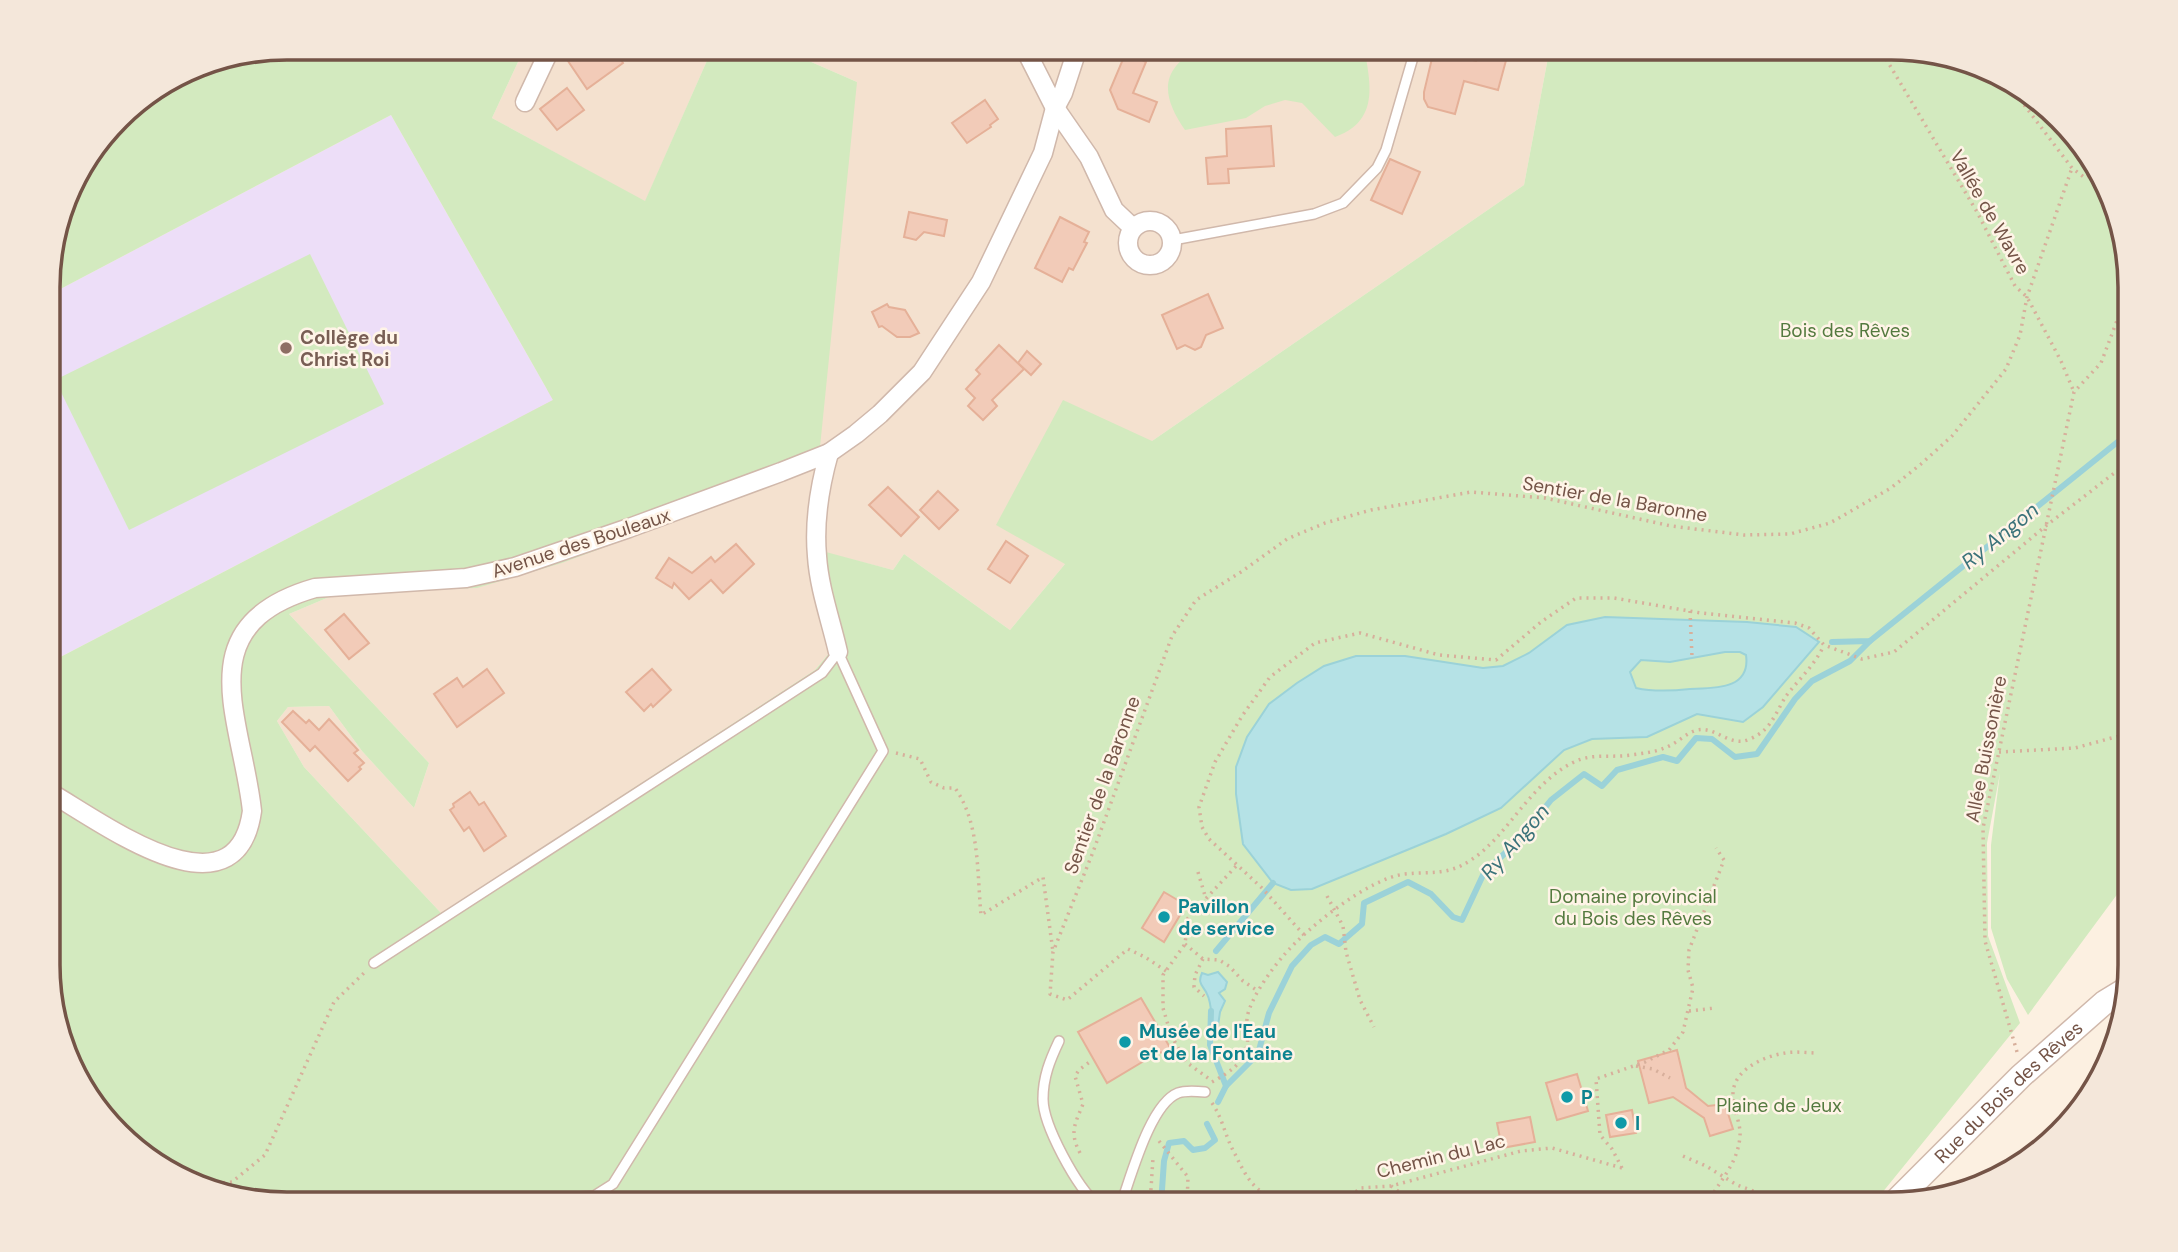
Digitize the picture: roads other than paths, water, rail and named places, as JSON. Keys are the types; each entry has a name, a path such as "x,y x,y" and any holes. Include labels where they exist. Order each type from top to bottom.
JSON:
{"street":[{"path":"524,102 545,60"},
{"path":"1031,60 1055,108 1089,157 1114,210 1133,228"},
{"name":"Avenue des Bouleaux","path":"60,799 105,826 167,857 199,863 223,859 235,852 244,841 250,828 252,811 232,706 232,664 243,636 269,608 297,593 316,588 466,578 515,567 629,528 828,453 880,414 913,380 960,317 981,282 1023,198 1042,153 1055,108 1074,60"},
{"path":"1144,221 1157,221 1167,228 1173,240 1170,254 1158,264 1143,265 1131,256 1127,242 1133,228 1144,221"},
{"path":"828,453 823,476 817,558 838,652"},
{"name":"Rue du Bois des Rêves","path":"1904,1192 2031,1067 2116,995"}],"lane":[{"path":"1173,240 1314,214 1343,203 1377,168 1386,150 1412,60"},
{"path":"374,963 822,673 838,652 883,751 613,1184 600,1192"},
{"path":"1059,1041 1047,1067 1043,1101 1058,1146 1085,1192"},
{"path":"1126,1192 1150,1128 1164,1102 1178,1093 1205,1092"}],"water":[{"path":"1605,617 1747,622 1796,627 1819,642 1763,707 1743,722 1697,714 1647,737 1592,739 1564,750 1501,808 1446,834 1312,889 1291,890 1273,883 1243,844 1236,794 1236,767 1247,737 1269,704 1324,666 1356,656 1405,656 1483,668 1503,666 1529,653 1567,625","holes":["1725,652 1740,652 1746,655 1743,675 1737,681 1720,687 1670,691 1636,688 1630,672 1641,660 1670,662"]},
{"path":"1218,972 1227,982 1225,989 1219,993 1225,1001 1215,1035 1209,998 1200,980 1202,973 1208,975"}],"waterway":[{"name":"Ry Angon","path":"1832,642 1870,641 2118,442"},
{"name":"Ry Angon","path":"1226,1086 1258,1054 1269,1013 1292,966 1311,945 1325,937 1339,944 1362,924 1364,903 1408,882 1431,894 1453,917 1462,920 1484,873 1520,839 1551,800 1584,774 1602,786 1617,770 1663,757 1677,761 1696,738 1712,739 1735,757 1757,754 1795,699 1812,681 1850,661 1870,641"},
{"name":"Ry Angon","path":"1216,951 1273,883"},
{"name":"Ry Angon","path":"1211,1011 1210,1045 1226,1086 1218,1102"},
{"name":"Ry Angon","path":"1162,1192 1164,1161 1169,1143 1184,1141 1193,1150 1205,1148 1215,1140 1207,1124"}],"place":[{"name":"Collège du Christ Roi","path":"286,348"},
{"name":"Pavillon de service","path":"1164,917"},
{"name":"Musée de l'Eau et de la Fontaine","path":"1125,1042"},
{"name":"P","path":"1567,1097"},
{"name":"I","path":"1621,1123"}],"park label":[{"name":"Bois des Rêves","path":"1845,330"},
{"name":"Domaine provincial du Bois des Rêves","path":"1633,907"},
{"name":"Plaine de Jeux","path":"1779,1105"}]}
